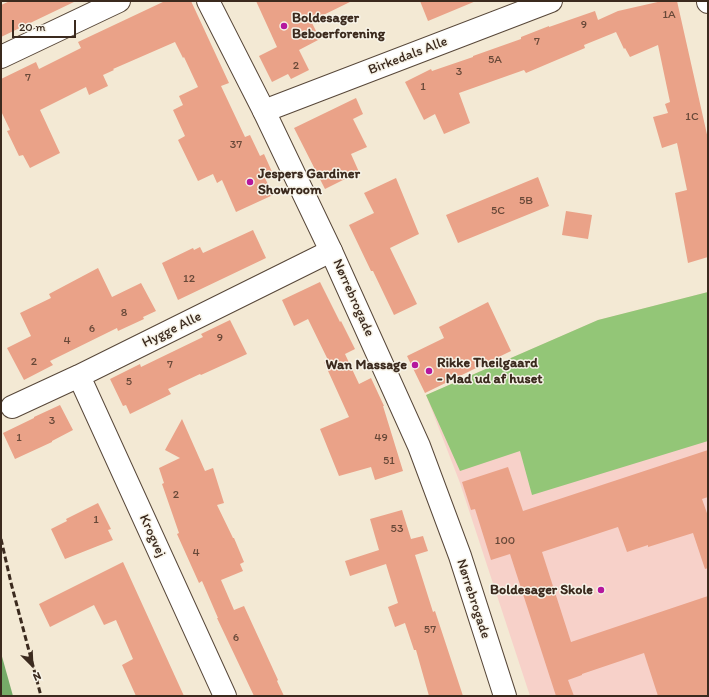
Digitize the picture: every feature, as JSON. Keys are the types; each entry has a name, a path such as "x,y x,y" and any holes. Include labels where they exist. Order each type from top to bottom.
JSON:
{"street":[{"path":"1,57 119,1"},
{"name":"Nørrebrogade","path":"208,1 264,111 332,251 420,446 460,556 505,696"},
{"name":"Birkedals Alle","path":"264,111 551,1"},
{"name":"Hygge Alle","path":"12,407 79,376 332,251"},
{"name":"Krogvej","path":"79,376 225,696"}],"shaded area":[{"name":"Boldesager Skole","path":"708,292 708,696 530,696 460,483 426,395 598,320"}],"green space":[{"path":"708,292 708,441 532,495 520,451 460,471 426,395 598,320"},
{"path":"1,653 13,696 1,696"}],"building":[{"path":"10,1 76,1 1,37 1,5"},
{"path":"165,1 191,1 229,83 221,86 245,137 250,135 260,156 264,154 273,174 265,178 273,195 236,212 222,180 217,183 213,174 198,181 178,140 185,136 173,110 183,105 179,96 198,87 175,42 113,69 114,70 103,75 108,86 89,95 86,87 40,110 60,153 30,168 23,155 19,156 7,131 10,130 1,111 1,79 36,62 39,69 81,48 78,42"},
{"path":"256,1 352,1 311,21 320,39 299,50 309,70 291,79 288,74 272,82 259,56 277,47"},
{"path":"420,1 476,1 428,21"},
{"path":"662,1 677,1 708,139 708,257 688,263 675,193 687,190 677,143 662,148 653,117 668,113 665,104 670,102 658,45 630,57 625,48 624,49 616,32 584,45 585,48 526,73 524,70 459,93 470,123 444,134 435,114 424,120 405,82 431,69 432,71 473,57 521,39 521,37 549,26 595,11 598,20 618,11"},
{"path":"356,98 363,114 353,119 367,147 351,154 359,172 325,189 294,128"},
{"path":"538,177 549,206 458,243 446,215"},
{"path":"396,178 419,234 390,248 417,304 394,315 349,225 374,213 364,193"},
{"path":"566,211 592,215 588,239 562,235"},
{"path":"253,230 266,258 178,300 162,263 193,248 194,250 200,247 203,253"},
{"path":"98,268 112,297 141,283 156,311 143,317 144,319 118,331 117,328 50,361 53,365 24,380 7,348 31,336 20,313 51,298 49,294"},
{"path":"320,282 355,349 345,354 359,384 371,378 384,406 403,471 375,480 371,467 339,476 320,429 349,417 324,362 328,360 308,319 294,326 282,300"},
{"path":"488,302 511,351 425,393 407,356 444,338 439,327"},
{"path":"230,320 247,354 168,389 171,394 130,414 126,405 123,406 110,379 140,364 141,367 203,337 201,334"},
{"path":"60,405 73,430 52,442 15,459 3,433"},
{"path":"182,419 205,471 213,468 224,503 217,505 234,538 244,562 240,564 243,571 221,580 234,610 244,606 284,696 254,696 217,618 202,581 199,583 177,534 179,533 162,484 164,483 159,468 180,458 165,450"},
{"path":"708,450 708,497 702,499 708,516 708,568 705,569 693,533 627,552 618,527 542,552 571,642 708,596 708,696 658,696 644,653 568,680 574,696 556,696 510,554 491,560 475,509 471,510 462,482 508,467 523,511"},
{"path":"98,503 111,529 108,530 113,540 65,559 51,529 67,521 66,519"},
{"path":"402,510 411,539 423,536 428,551 415,555 433,612 435,611 463,696 429,696 416,650 414,650 405,623 395,627 388,607 398,603 386,564 350,576 345,561 379,550 370,519"},
{"path":"123,562 184,696 136,696 122,665 133,659 116,620 104,625 94,605 50,627 39,604"}],"railway":[{"path":"1,539 41,696"}],"place":[{"name":"Boldesager Beboerforening","path":"284,26"},
{"name":"Jespers Gardiner Showroom","path":"250,182"},
{"name":"Wan Massage","path":"415,365"},
{"name":"Rikke Theilgaard - Mad ud af huset","path":"429,371"},
{"name":"Boldesager Skole","path":"601,590"}]}
